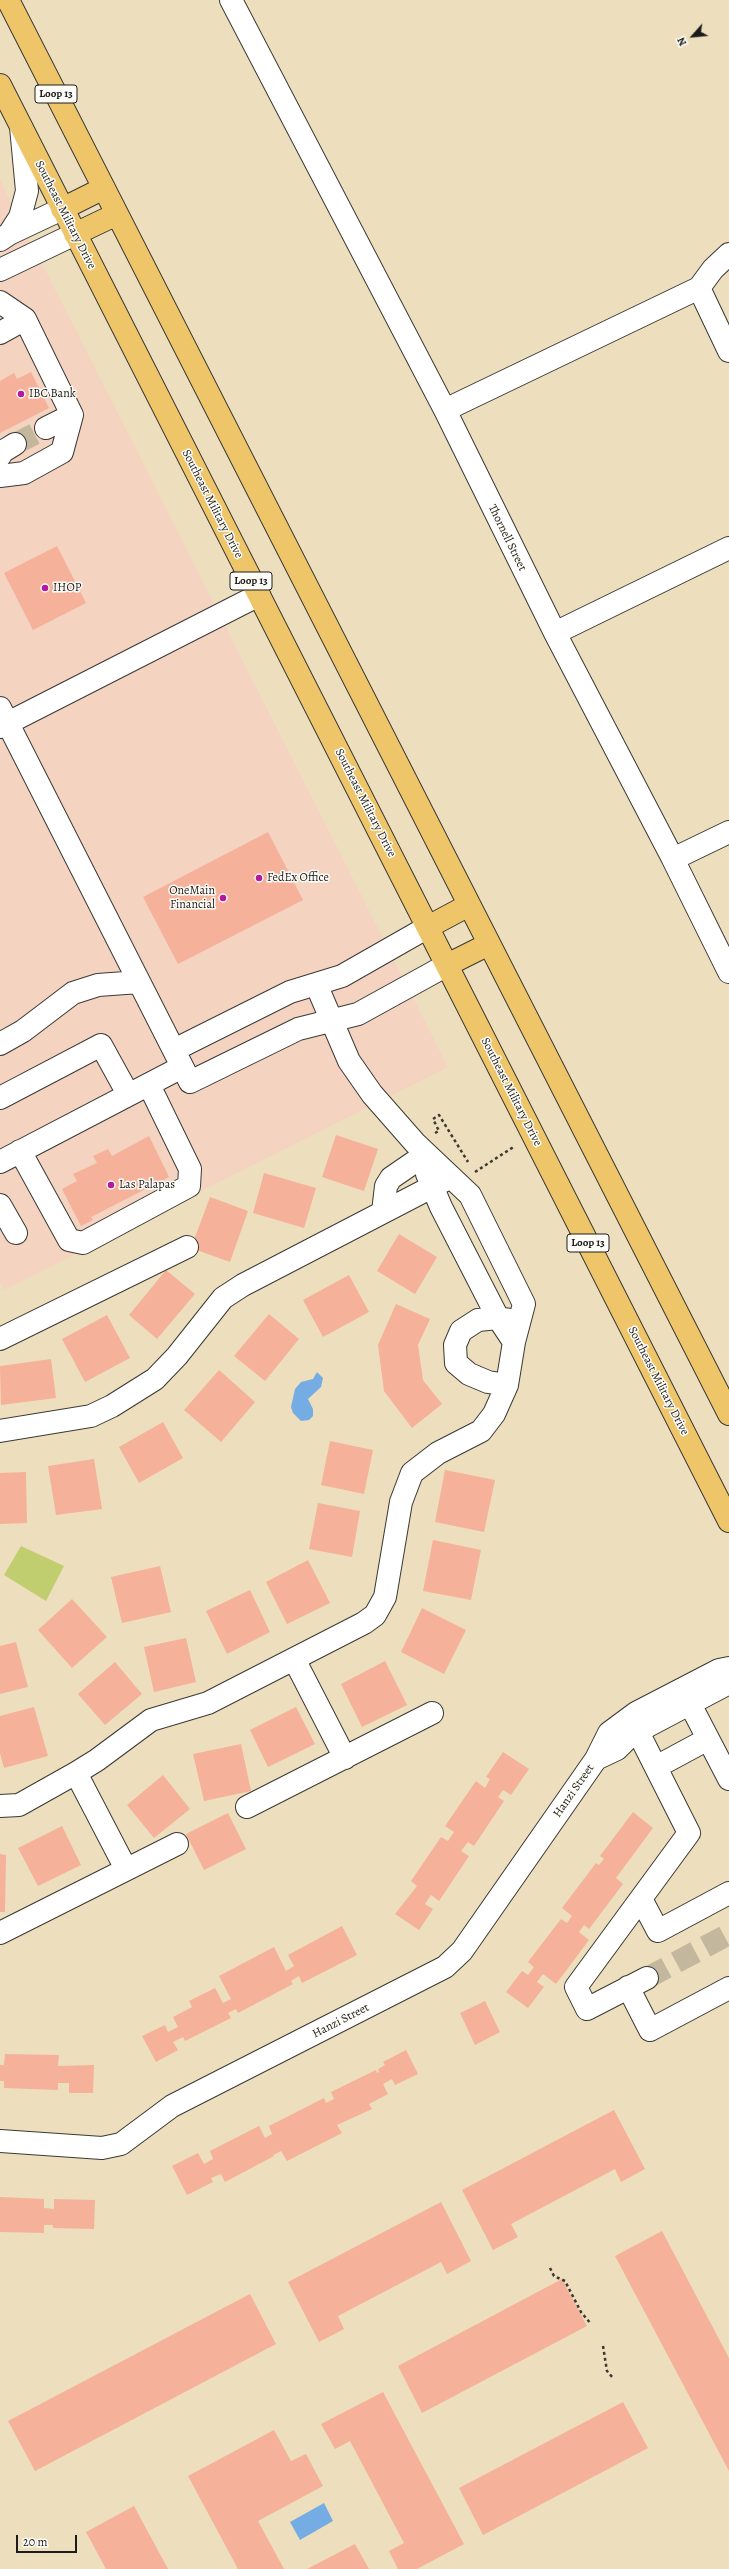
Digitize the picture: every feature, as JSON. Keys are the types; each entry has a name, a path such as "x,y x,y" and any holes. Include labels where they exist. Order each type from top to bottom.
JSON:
{"main road":[{"name":"Loop 13","path":"8,0 729,1414"},
{"name":"Southeast Military Drive","path":"0,86 729,1522"},
{"path":"62,209 104,188"},
{"path":"75,234 117,214"},
{"path":"428,927 469,905"},
{"path":"447,965 489,944"}],"street":[{"name":"Thornell Street","path":"231,0 445,410 555,633 673,859 729,972"},
{"path":"5,237 20,217 27,191 21,127"},
{"path":"5,237 62,209"},
{"path":"0,270 75,234"},
{"path":"445,410 699,288 713,269 729,254"},
{"path":"699,288 729,351"},
{"path":"0,302 26,319 72,415 62,452 24,473 0,476"},
{"path":"0,333 26,319"},
{"path":"46,428 72,415"},
{"path":"555,633 729,548"},
{"path":"259,595 3,719 190,1082 298,1029 358,1014 447,965"},
{"path":"673,859 729,832"},
{"path":"0,1162 128,1094 149,1085 178,1058 290,992 342,976 428,927"},
{"path":"0,1044 23,1031 73,993 98,985 139,982"},
{"path":"316,984 349,1061 372,1094 420,1151 442,1182 498,1318 517,1332"},
{"path":"0,1098 101,1045 128,1094"},
{"path":"20,1151 69,1240 83,1243 189,1186 190,1169 149,1085"},
{"path":"383,1212 386,1186 391,1178 420,1151"},
{"path":"0,1431 91,1416 112,1406 155,1380 178,1356 223,1298 244,1285 442,1182"},
{"path":"0,1806 19,1805 76,1773 97,1760 151,1720 208,1703 375,1615 385,1598 400,1502 412,1472 438,1453 481,1431 494,1414 507,1385 524,1304 470,1195 442,1182"},
{"path":"0,1205 16,1233"},
{"path":"0,1339 187,1247"},
{"path":"498,1318 478,1320 461,1331 455,1345 456,1363 469,1374 488,1382 507,1385"},
{"path":"294,1659 345,1758"},
{"name":"Hanzi Street","path":"0,2141 102,2148 121,2144 172,2106 445,1966 462,1951 596,1759 609,1733 636,1713 719,1670 729,1668"},
{"name":"Hanzi Street","path":"596,1759 617,1749 629,1737 729,1683"},
{"path":"690,1704 729,1779"},
{"path":"247,1807 432,1713"},
{"path":"638,1732 689,1833 576,1988 587,2009 637,1982 650,2030 729,1988"},
{"path":"656,1767 708,1739"},
{"path":"76,1773 126,1868"},
{"path":"0,1933 176,1844"},
{"path":"641,1899 658,1931 729,1892"}],"path":[{"path":"420,1151 439,1131 433,1119 439,1115 474,1172 515,1146"},
{"path":"550,2268 554,2276 566,2281 581,2312 591,2324"},
{"path":"602,2346 606,2371 613,2378"}],"shaded area":[{"path":"0,180 448,1067 4,1290 0,1282"}],"green space":[{"path":"21,1546 64,1566 46,1601 4,1575"}],"water":[{"path":"317,1372 323,1378 321,1387 308,1399 313,1409 313,1416 309,1420 301,1421 293,1413 291,1407 295,1389 301,1382 313,1379"},
{"path":"324,2503 333,2521 300,2540 290,2522"}],"building":[{"name":"IBC Bank","path":"31,372 49,408 0,433 0,381 14,373 17,379"},
{"name":"IHOP","path":"57,546 86,603 33,630 4,573"},
{"path":"268,832 303,900 178,964 143,897"},
{"path":"336,1135 378,1149 364,1191 322,1177"},
{"name":"Las Palapas","path":"149,1136 169,1177 91,1217 93,1220 81,1226 62,1189 77,1181 73,1174 97,1163 93,1156 108,1149 112,1156"},
{"path":"264,1173 316,1188 304,1228 253,1213"},
{"path":"210,1197 248,1211 230,1262 191,1248"},
{"path":"399,1234 437,1257 415,1294 377,1271"},
{"path":"166,1270 195,1294 157,1339 129,1315"},
{"path":"349,1275 369,1312 323,1337 303,1300"},
{"path":"396,1304 430,1319 418,1345 423,1380 442,1404 412,1428 384,1391 378,1345"},
{"path":"269,1314 299,1339 265,1381 234,1356"},
{"path":"107,1315 130,1358 85,1382 62,1339"},
{"path":"51,1359 56,1398 1,1405 0,1366"},
{"path":"219,1370 255,1402 221,1442 184,1410"},
{"path":"163,1422 183,1458 139,1483 119,1447"},
{"path":"330,1441 373,1450 364,1494 321,1485"},
{"path":"94,1459 102,1509 56,1515 48,1466"},
{"path":"445,1470 495,1480 484,1532 435,1522"},
{"path":"26,1472 27,1523 0,1524 0,1473"},
{"path":"318,1503 360,1511 352,1557 309,1549"},
{"path":"433,1540 481,1550 471,1600 423,1591"},
{"path":"308,1560 330,1603 287,1624 266,1582"},
{"path":"160,1566 171,1612 122,1623 111,1577"},
{"path":"250,1590 270,1632 227,1654 206,1611"},
{"path":"72,1599 107,1637 72,1668 38,1630"},
{"path":"422,1608 466,1630 444,1674 401,1652"},
{"path":"186,1638 196,1682 154,1692 144,1647"},
{"path":"16,1642 28,1687 0,1694 0,1646"},
{"path":"385,1661 407,1705 362,1727 341,1684"},
{"path":"115,1662 142,1694 105,1725 78,1694"},
{"path":"34,1707 48,1756 4,1768 0,1753 0,1716"},
{"path":"296,1707 315,1744 268,1767 250,1730"},
{"path":"241,1744 251,1791 204,1801 193,1754"},
{"path":"503,1752 529,1769 511,1795 503,1790 498,1797 504,1801 474,1846 468,1842 461,1851 469,1856 439,1901 431,1895 425,1904 433,1909 419,1930 395,1914 417,1886 411,1881 441,1837 448,1841 454,1832 445,1826 476,1781 485,1788 490,1779 486,1777"},
{"path":"163,1775 190,1809 154,1838 127,1805"},
{"path":"633,1812 653,1828 616,1878 623,1884 589,1929 584,1925 579,1932 589,1940 556,1984 543,1974 537,1982 544,1987 528,2008 506,1992 522,1971 528,1975 534,1967 528,1962 561,1919 567,1923 572,1916 562,1908 596,1863 599,1865 604,1859 600,1856"},
{"path":"228,1813 246,1849 204,1870 186,1834"},
{"path":"62,1826 81,1865 38,1886 18,1848"},
{"path":"0,1854 6,1855 5,1912 0,1912"},
{"path":"342,1926 357,1955 302,1983 299,1976 291,1981 293,1984 238,2013 236,2009 228,2013 231,2018 185,2041 183,2037 173,2042 178,2050 156,2062 142,2036 165,2025 168,2032 178,2027 173,2017 192,2007 189,2001 215,1988 223,2003 231,1999 219,1976 274,1947 286,1971 294,1966 288,1955"},
{"path":"485,2001 500,2032 475,2045 460,2013"},
{"path":"406,2050 418,2074 395,2085 392,2079 383,2084 388,2094 369,2104 372,2109 337,2125 342,2133 287,2161 281,2151 225,2182 221,2174 211,2178 213,2182 187,2195 172,2166 198,2153 204,2164 213,2159 210,2151 259,2126 265,2138 272,2134 269,2126 324,2098 326,2103 334,2099 331,2092 376,2070 377,2073 379,2072 378,2069 385,2065 383,2062"},
{"path":"5,2054 59,2055 58,2066 94,2065 93,2093 69,2093 69,2083 58,2083 58,2090 4,2088 4,2081 0,2081 0,2065 4,2065"},
{"path":"614,2110 645,2169 621,2182 615,2169 511,2224 518,2237 493,2250 462,2190"},
{"path":"0,2197 44,2199 44,2208 54,2209 54,2199 95,2200 94,2229 53,2228 53,2225 44,2225 44,2233 0,2232"},
{"path":"441,2202 471,2261 447,2274 441,2262 338,2316 344,2329 319,2342 288,2282"},
{"path":"662,2231 729,2358 729,2471 615,2256"},
{"path":"562,2279 587,2326 422,2413 398,2366"},
{"path":"250,2294 276,2344 35,2471 8,2421"},
{"path":"383,2392 464,2544 417,2569 398,2569 389,2551 404,2543 350,2441 335,2449 321,2424"},
{"path":"623,2402 648,2448 483,2535 459,2488"},
{"path":"274,2430 291,2461 306,2454 323,2486 258,2521 284,2569 238,2569 188,2476"},
{"path":"134,2506 168,2569 106,2569 86,2532"},
{"path":"355,2544 369,2569 307,2569"}],"tunnel":[{"path":"15,444 46,428"},
{"path":"647,1978 729,1934"}],"place":[{"name":"IBC Bank","path":"21,394"},
{"name":"IHOP","path":"45,588"},
{"name":"FedEx Office","path":"259,878"},
{"name":"OneMain Financial","path":"223,898"},
{"name":"Las Palapas","path":"111,1185"}]}
